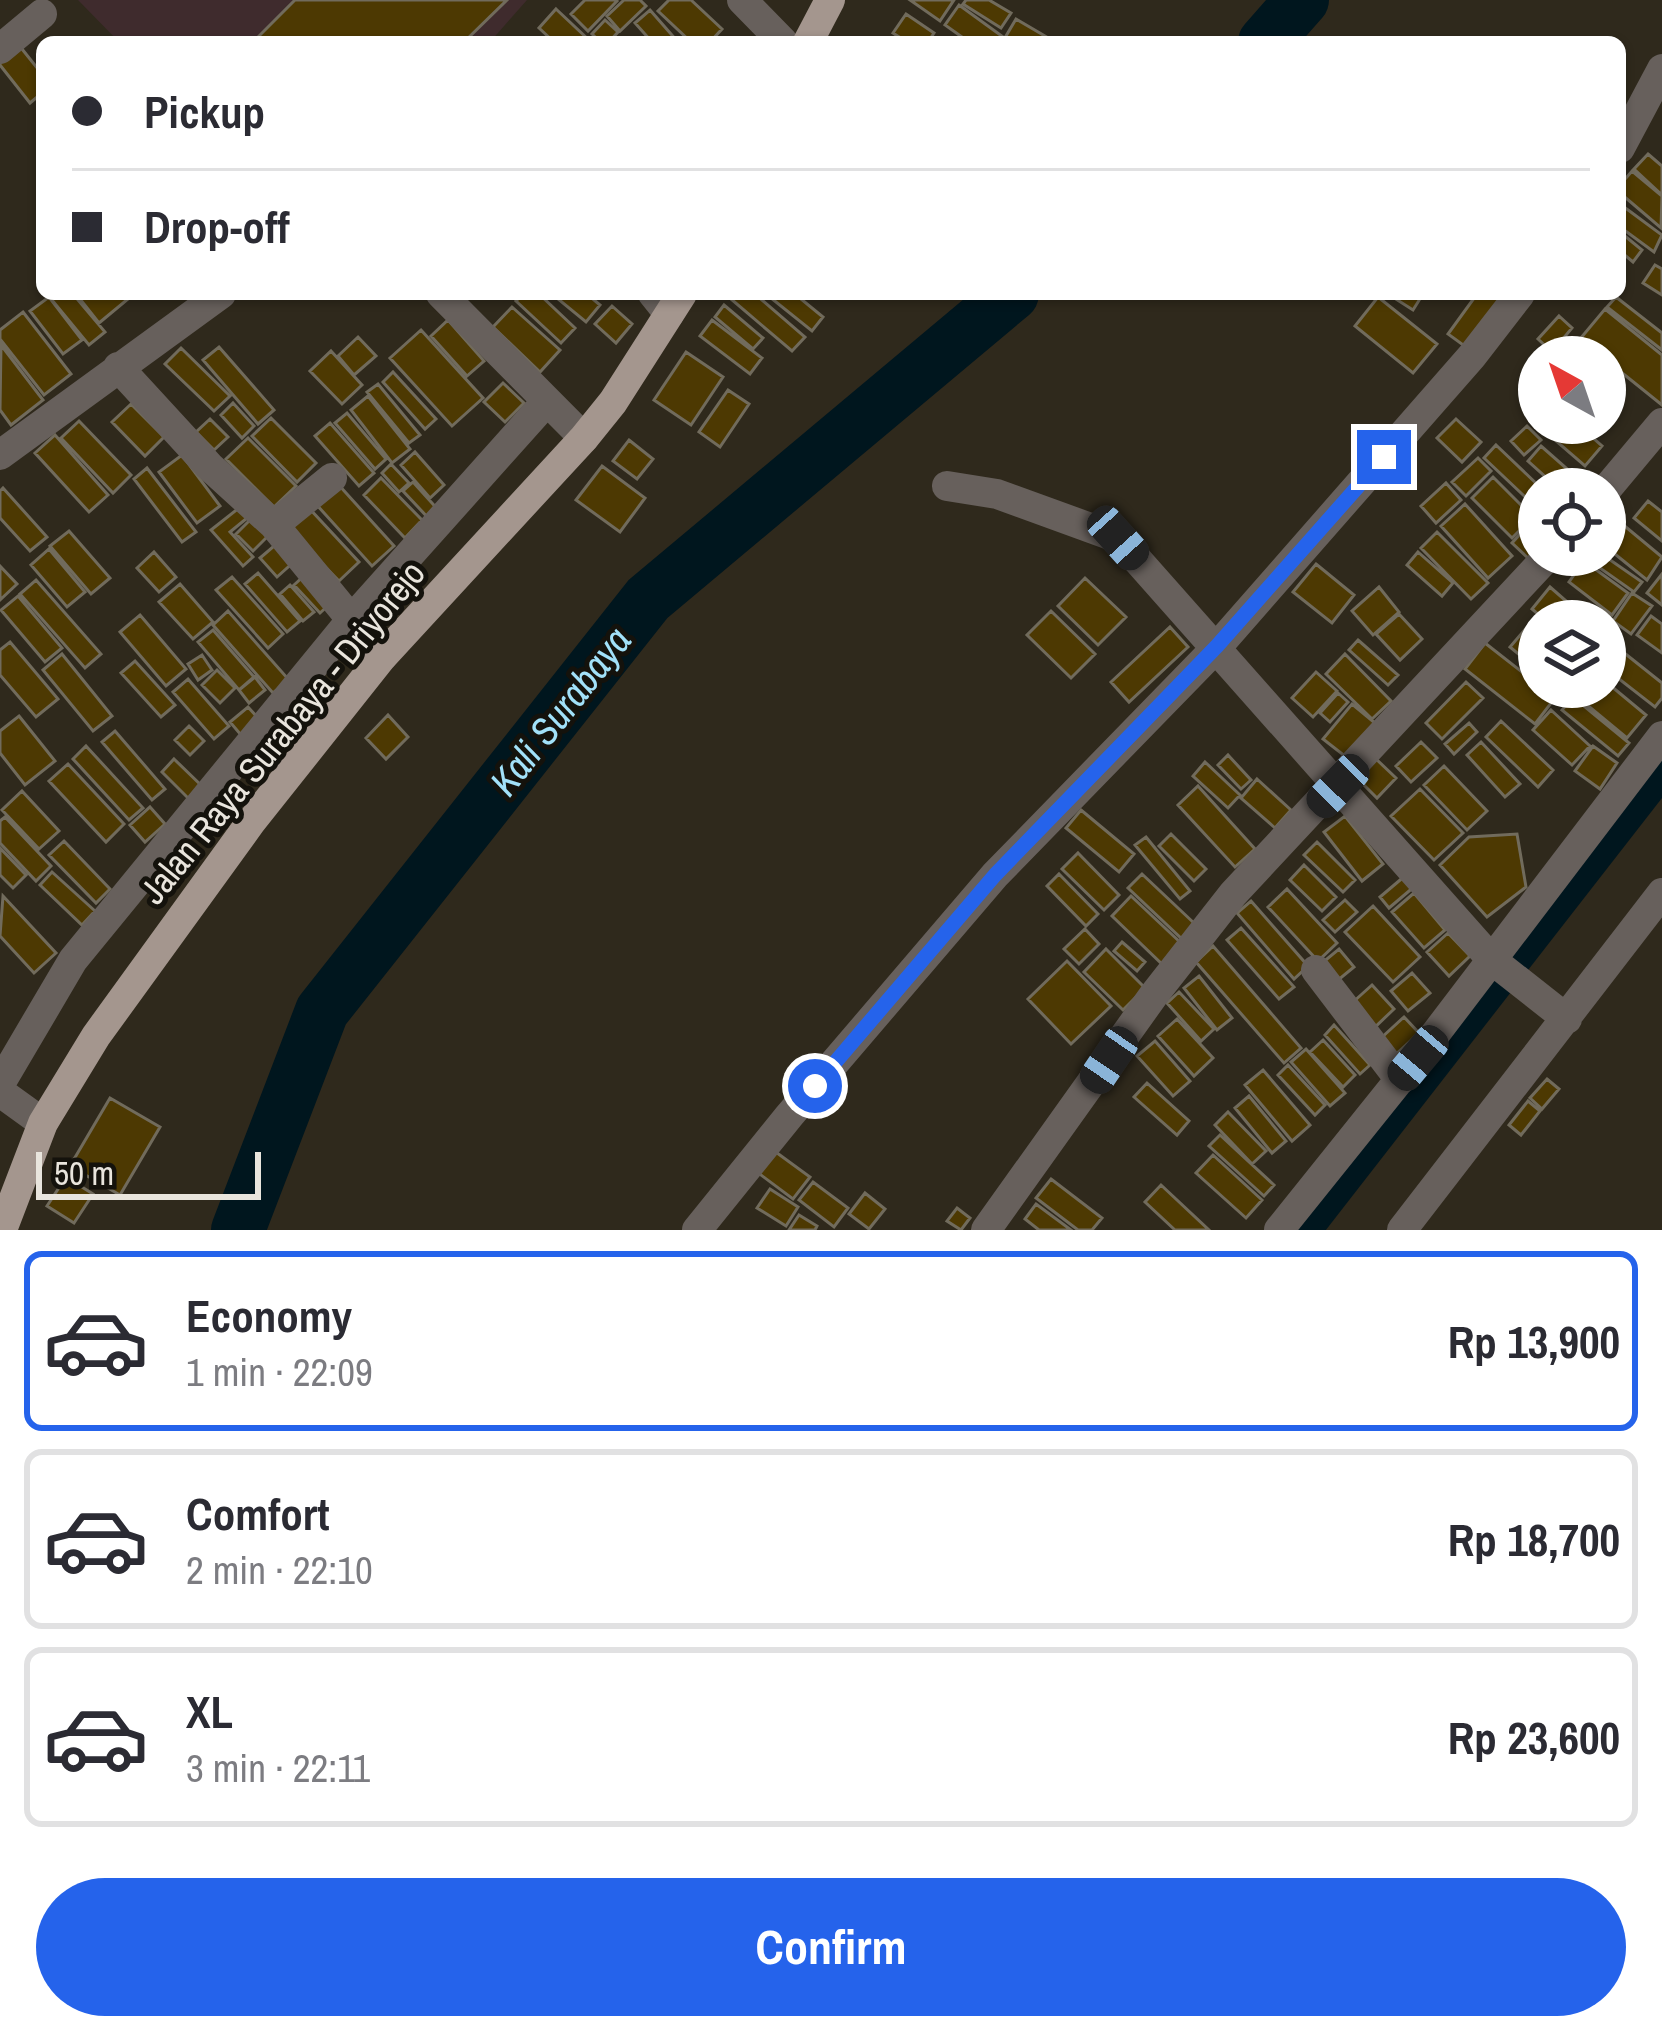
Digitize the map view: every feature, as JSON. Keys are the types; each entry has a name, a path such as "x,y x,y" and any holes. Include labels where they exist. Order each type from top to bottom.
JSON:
{"main road":[{"path":"811,36 830,0"},
{"name":"Jalan Raya Surabaya - Driyorejo","path":"2,1230 43,1124 96,1036 251,822 382,657 613,402 668,300"}],"street":[{"path":"0,49 42,14"},
{"path":"1626,137 1662,68"},
{"path":"0,455 212,300"},
{"path":"447,300 584,438"},
{"path":"698,1230 995,875 1217,646 1472,356 1515,300"},
{"path":"118,367 209,466 274,525 382,657"},
{"name":"Jalan Raya Surabaya - Driyorejo","path":"0,1088 73,960 352,619 548,401"},
{"path":"1624,468 1662,423"},
{"path":"274,525 332,478"},
{"path":"946,485 997,494 1118,538 1496,964 1562,1016"},
{"path":"986,1230 1153,996 1233,894 1530,576"},
{"path":"1279,1230 1496,964 1662,736"},
{"path":"1402,1230 1562,1016 1662,893"},
{"path":"1316,970 1400,1080"},
{"path":"0,1088 43,1124"}],"shaded area":[{"path":"78,0 527,0 495,36 113,36"}],"building":[{"path":"295,0 507,0 470,36 259,36"},
{"path":"585,0 617,1 588,31 571,14"},
{"path":"624,0 640,0 646,6 620,31 607,16"},
{"path":"669,0 691,0 722,29 716,36 685,36 658,11"},
{"path":"910,0 954,0 940,21"},
{"path":"989,0 1011,13 1001,28 963,4"},
{"path":"959,5 1002,36 961,36 945,25"},
{"path":"556,9 585,36 548,36 539,28"},
{"path":"650,10 673,36 647,36 635,23"},
{"path":"906,14 934,33 898,36 893,33"},
{"path":"1016,19 1045,36 1006,36"},
{"path":"605,20 618,32 614,36 592,34"},
{"path":"18,44 36,66 36,98 30,103 0,65 0,59"},
{"path":"1648,154 1662,166 1662,195 1634,169"},
{"path":"1632,171 1662,196 1661,228 1626,198 1626,178"},
{"path":"1626,208 1662,235 1654,252 1626,231"},
{"path":"1626,237 1642,250 1633,262 1626,256"},
{"path":"1655,265 1662,269 1662,295 1643,283"},
{"path":"51,300 82,340 63,354 30,311"},
{"path":"52,300 78,300 105,332 89,345"},
{"path":"81,300 127,300 99,323"},
{"path":"545,300 575,328 561,343 516,301"},
{"path":"559,300 594,300 600,305 586,322"},
{"path":"732,300 762,300 805,337 792,351"},
{"path":"773,300 802,300 823,317 812,331"},
{"path":"1376,300 1382,300 1437,344 1413,373 1355,326"},
{"path":"1397,300 1419,300 1413,310"},
{"path":"1473,300 1507,300 1470,350 1448,334"},
{"path":"1620,300 1662,333 1662,350 1607,307"},
{"path":"724,305 763,338 753,349 715,317"},
{"path":"612,306 632,324 616,343 595,324"},
{"path":"512,307 560,350 540,372 493,327"},
{"path":"1605,309 1662,355 1662,405 1626,376 1626,336 1582,336"},
{"path":"23,312 71,374 44,395 0,339 0,330"},
{"path":"1559,316 1572,328 1565,336 1541,336"},
{"path":"448,320 484,361 467,376 431,336"},
{"path":"712,320 762,358 750,374 700,336"},
{"path":"421,330 483,398 452,426 390,358"},
{"path":"358,337 376,356 354,375 338,356"},
{"path":"1,345 43,400 11,425 0,410"},
{"path":"219,347 274,410 258,424 203,360"},
{"path":"181,348 230,396 214,411 165,364"},
{"path":"331,351 362,385 342,404 310,371"},
{"path":"686,352 723,377 691,425 654,400"},
{"path":"393,372 436,419 425,429 383,382"},
{"path":"503,383 524,403 505,422 484,402"},
{"path":"378,384 420,435 409,443 367,392"},
{"path":"728,390 749,404 720,447 699,432"},
{"path":"368,396 410,449 392,463 351,410"},
{"path":"233,403 254,426 242,438 221,415"},
{"path":"131,404 164,437 145,456 112,422"},
{"path":"347,413 386,459 375,469 335,423"},
{"path":"271,418 316,463 297,482 252,436"},
{"path":"210,419 228,437 214,450 196,432"},
{"path":"1456,419 1481,442 1462,462 1437,438"},
{"path":"79,421 131,475 113,493 61,438"},
{"path":"330,423 374,473 359,486 315,436"},
{"path":"1518,434 1518,444 1536,444 1524,455 1511,441"},
{"path":"55,435 108,495 89,512 35,453"},
{"path":"248,438 296,486 274,507 226,459"},
{"path":"629,440 653,459 637,479 613,461"},
{"path":"1560,444 1600,444 1585,466"},
{"path":"1496,445 1520,468 1518,490 1484,458"},
{"path":"1541,446 1566,468 1536,468 1528,461"},
{"path":"415,452 444,485 430,498 401,465"},
{"path":"182,455 220,506 197,523 159,472"},
{"path":"1478,458 1491,471 1466,496 1452,482"},
{"path":"391,464 409,483 399,492 382,473"},
{"path":"602,466 645,498 620,532 576,500"},
{"path":"147,468 196,532 182,542 134,479"},
{"path":"1493,477 1518,502 1518,532 1512,538 1472,498"},
{"path":"381,478 422,520 405,538 364,495"},
{"path":"413,482 441,513 432,522 403,491"},
{"path":"337,483 394,546 372,566 315,503"},
{"path":"1446,483 1461,500 1436,523 1421,506"},
{"path":"3,488 47,537 30,551 0,518"},
{"path":"1648,501 1662,512 1662,541 1634,518"},
{"path":"244,504 252,514 230,532 253,557 243,566 211,530"},
{"path":"1465,504 1512,556 1488,578 1441,526"},
{"path":"308,507 359,562 339,581 287,527"},
{"path":"253,517 270,534 253,551 236,534"},
{"path":"1626,527 1662,557 1647,580 1626,563"},
{"path":"69,531 110,578 91,594 50,546"},
{"path":"1437,532 1488,583 1471,599 1421,548"},
{"path":"281,540 297,559 277,577 260,558"},
{"path":"49,549 85,592 67,607 31,565"},
{"path":"154,552 176,577 159,592 137,568"},
{"path":"1418,552 1453,583 1442,596 1407,565"},
{"path":"1316,564 1354,595 1332,623 1293,592"},
{"path":"0,566 17,584 0,600"},
{"path":"1626,571 1642,582 1634,592 1611,576 1626,576"},
{"path":"258,573 300,621 287,632 245,584"},
{"path":"307,573 333,601 320,613 294,585"},
{"path":"1662,574 1662,605 1647,593"},
{"path":"1573,576 1605,576 1628,593 1623,600 1592,600 1569,582"},
{"path":"232,577 283,634 268,648 216,590"},
{"path":"1085,578 1126,617 1098,645 1058,606"},
{"path":"36,580 101,654 85,668 20,594"},
{"path":"180,584 213,622 193,639 159,602"},
{"path":"290,585 314,612 303,621 280,594"},
{"path":"1379,587 1399,612 1373,635 1352,611"},
{"path":"1550,587 1565,600 1539,600"},
{"path":"1632,593 1652,606 1631,634 1626,630 1626,602"},
{"path":"18,596 62,648 45,662 1,610"},
{"path":"228,611 289,680 273,693 213,625"},
{"path":"1051,611 1095,654 1071,678 1027,635"},
{"path":"1399,614 1422,639 1400,660 1376,634"},
{"path":"140,615 186,669 166,686 120,632"},
{"path":"1651,616 1662,624 1662,653 1637,635"},
{"path":"1170,627 1188,647 1129,702 1111,682"},
{"path":"213,630 254,677 239,690 198,642"},
{"path":"1358,640 1398,675 1388,685 1349,650"},
{"path":"10,642 58,699 36,717 0,675 0,650"},
{"path":"1485,643 1518,669 1518,708 1547,708 1535,724 1465,669"},
{"path":"62,654 112,716 93,731 43,670"},
{"path":"1345,654 1391,701 1372,719 1326,674"},
{"path":"1626,654 1662,683 1662,698 1655,707 1626,684"},
{"path":"202,655 212,670 198,680 188,664"},
{"path":"135,661 175,705 161,717 121,673"},
{"path":"217,670 235,688 220,703 202,685"},
{"path":"1316,672 1337,691 1313,717 1292,698"},
{"path":"255,677 265,690 249,703 239,690"},
{"path":"188,679 229,726 214,739 173,692"},
{"path":"1466,682 1483,698 1442,739 1426,723"},
{"path":"1338,693 1348,702 1330,722 1320,713"},
{"path":"1626,698 1646,715 1627,738 1591,708 1626,708"},
{"path":"1352,704 1375,723 1346,757 1323,739"},
{"path":"248,707 260,720 241,735 230,722"},
{"path":"1586,708 1629,743 1618,756 1562,710"},
{"path":"1551,710 1590,746 1572,765 1533,730"},
{"path":"388,715 408,737 386,759 366,738"},
{"path":"19,716 55,761 25,785 0,753 0,731"},
{"path":"1501,721 1553,770 1538,787 1486,737"},
{"path":"1469,723 1477,732 1454,754 1445,744"},
{"path":"189,726 204,741 190,755 175,740"},
{"path":"115,731 165,789 152,800 102,742"},
{"path":"1421,742 1437,758 1411,782 1396,766"},
{"path":"1481,742 1520,784 1505,797 1467,755"},
{"path":"86,746 143,808 129,820 73,759"},
{"path":"1593,746 1617,763 1600,789 1575,771"},
{"path":"1228,755 1251,780 1241,789 1218,765"},
{"path":"1375,758 1396,778 1377,798 1356,777"},
{"path":"174,759 205,789 192,802 162,772"},
{"path":"1205,762 1240,795 1228,808 1193,776"},
{"path":"68,764 124,824 106,842 49,781"},
{"path":"1444,766 1487,811 1467,830 1424,785"},
{"path":"1257,779 1291,810 1275,828 1241,798"},
{"path":"1198,786 1255,849 1235,867 1178,805"},
{"path":"1420,789 1463,833 1434,860 1391,816"},
{"path":"22,791 59,831 39,849 2,810"},
{"path":"150,807 165,824 145,842 130,825"},
{"path":"1081,810 1134,854 1119,872 1066,828"},
{"path":"1345,816 1383,864 1362,881 1324,832"},
{"path":"5,817 51,866 36,881 0,843 0,821"},
{"path":"1171,834 1206,869 1194,881 1159,846"},
{"path":"1517,834 1526,887 1487,917 1440,865 1469,837"},
{"path":"1146,837 1190,891 1180,899 1135,845"},
{"path":"64,841 110,889 96,903 49,855"},
{"path":"1317,842 1355,880 1343,892 1304,855"},
{"path":"0,848 26,875 13,888 0,875"},
{"path":"1078,853 1119,895 1104,910 1062,869"},
{"path":"1304,865 1336,897 1322,911 1290,880"},
{"path":"52,872 95,911 82,925 40,885"},
{"path":"1059,874 1098,914 1086,926 1047,886"},
{"path":"1142,874 1195,924 1182,939 1128,888"},
{"path":"1406,875 1415,886 1389,908 1380,897"},
{"path":"1287,889 1337,943 1318,961 1268,907"},
{"path":"1414,893 1445,930 1424,948 1392,912"},
{"path":"3,896 56,953 34,973 0,936"},
{"path":"1131,896 1182,944 1163,965 1112,916"},
{"path":"1345,900 1357,912 1335,932 1323,920"},
{"path":"1251,901 1308,966 1294,979 1237,913"},
{"path":"1373,906 1420,957 1393,982 1345,932"},
{"path":"1241,928 1294,987 1279,999 1227,940"},
{"path":"1085,929 1099,944 1079,964 1064,949"},
{"path":"1448,933 1470,956 1449,976 1427,952"},
{"path":"1122,942 1145,962 1137,971 1114,951"},
{"path":"1213,946 1301,1048 1284,1063 1196,962"},
{"path":"1106,949 1145,988 1123,1010 1084,972"},
{"path":"1339,949 1354,967 1337,981 1322,963"},
{"path":"1067,961 1111,1006 1071,1044 1028,999"},
{"path":"1412,973 1430,993 1408,1011 1391,991"},
{"path":"1199,976 1232,1018 1217,1030 1184,988"},
{"path":"1372,985 1394,1009 1374,1028 1352,1003"},
{"path":"1179,992 1214,1029 1201,1041 1167,1003"},
{"path":"1404,1017 1419,1033 1395,1055 1380,1039"},
{"path":"1177,1019 1213,1058 1194,1076 1158,1036"},
{"path":"1334,1025 1370,1065 1360,1074 1325,1035"},
{"path":"1323,1040 1355,1075 1343,1087 1310,1052"},
{"path":"1155,1041 1190,1081 1173,1096 1137,1056"},
{"path":"1306,1049 1345,1093 1330,1106 1291,1062"},
{"path":"1288,1065 1325,1105 1315,1115 1278,1075"},
{"path":"1263,1070 1310,1125 1292,1141 1245,1085"},
{"path":"1547,1079 1559,1089 1542,1109 1530,1098"},
{"path":"1147,1083 1189,1121 1177,1135 1134,1097"},
{"path":"1249,1096 1286,1141 1272,1153 1235,1108"},
{"path":"110,1098 160,1127 120,1195 70,1166"},
{"path":"1528,1101 1540,1111 1521,1135 1509,1125"},
{"path":"1228,1112 1266,1151 1252,1164 1215,1125"},
{"path":"1220,1135 1274,1185 1264,1196 1209,1146"},
{"path":"773,1150 810,1177 793,1199 757,1172"},
{"path":"1213,1155 1262,1200 1246,1218 1196,1173"},
{"path":"66,1177 93,1194 74,1223 47,1206"},
{"path":"1051,1179 1102,1218 1092,1230 1078,1230 1036,1198"},
{"path":"813,1182 848,1208 834,1227 799,1200"},
{"path":"1161,1185 1209,1230 1175,1230 1145,1202"},
{"path":"770,1189 798,1207 786,1226 757,1208"},
{"path":"865,1193 885,1209 869,1229 849,1214"},
{"path":"1036,1204 1071,1230 1039,1230 1025,1219"},
{"path":"957,1208 970,1218 961,1230 947,1221"},
{"path":"799,1215 817,1226 815,1230 789,1230"}],"waterway":[{"name":"Kali Surabaya","path":"1270,36 1302,0"},
{"name":"Kali Surabaya","path":"238,1230 322,1011 648,599 1005,300"},
{"path":"1305,1230 1662,771"}],"route":[{"path":"815,1086 995,875 1217,646 1384,457"}]}
